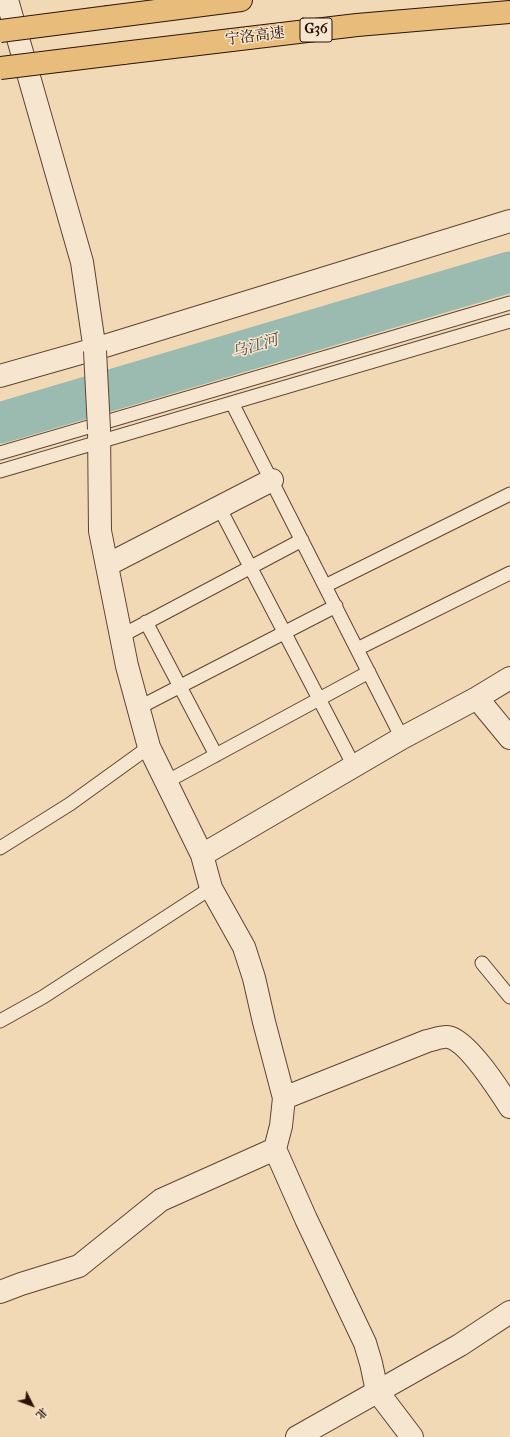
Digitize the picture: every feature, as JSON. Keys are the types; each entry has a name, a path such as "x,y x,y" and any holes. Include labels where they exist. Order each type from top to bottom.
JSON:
{"highway":[{"path":"0,31 241,0"},
{"name":"宁洛高速","path":"0,68 357,25 510,12"}],"street":[{"path":"7,0 82,262 95,350 99,436 100,531 121,636 138,708 149,747 202,856 211,888 244,947 254,978 284,1098 281,1126 275,1149 306,1220 365,1343 372,1364 377,1391 412,1437"},
{"path":"0,376 95,350 510,221"},
{"path":"107,565 272,480"},
{"path":"202,856 402,738 477,698 510,678"},
{"path":"477,698 510,738"},
{"path":"284,1098 427,1041 448,1037 461,1042 487,1073 510,1107"},
{"path":"0,1292 79,1266 161,1200 275,1149"},
{"path":"297,1437 460,1345 510,1312"}],"lane":[{"path":"0,454 510,303"},
{"path":"0,471 99,436 232,403 510,321"},
{"path":"232,403 402,738"},
{"path":"325,586 510,494"},
{"path":"219,507 354,766"},
{"path":"121,636 302,540"},
{"path":"357,649 510,573"},
{"path":"138,708 336,606"},
{"path":"146,622 216,755"},
{"path":"166,782 369,672"},
{"path":"0,848 70,804 149,747"},
{"path":"0,1021 43,997 211,888"},
{"path":"482,962 510,997"}],"waterway":[{"name":"乌江河","path":"0,423 510,272"}]}
